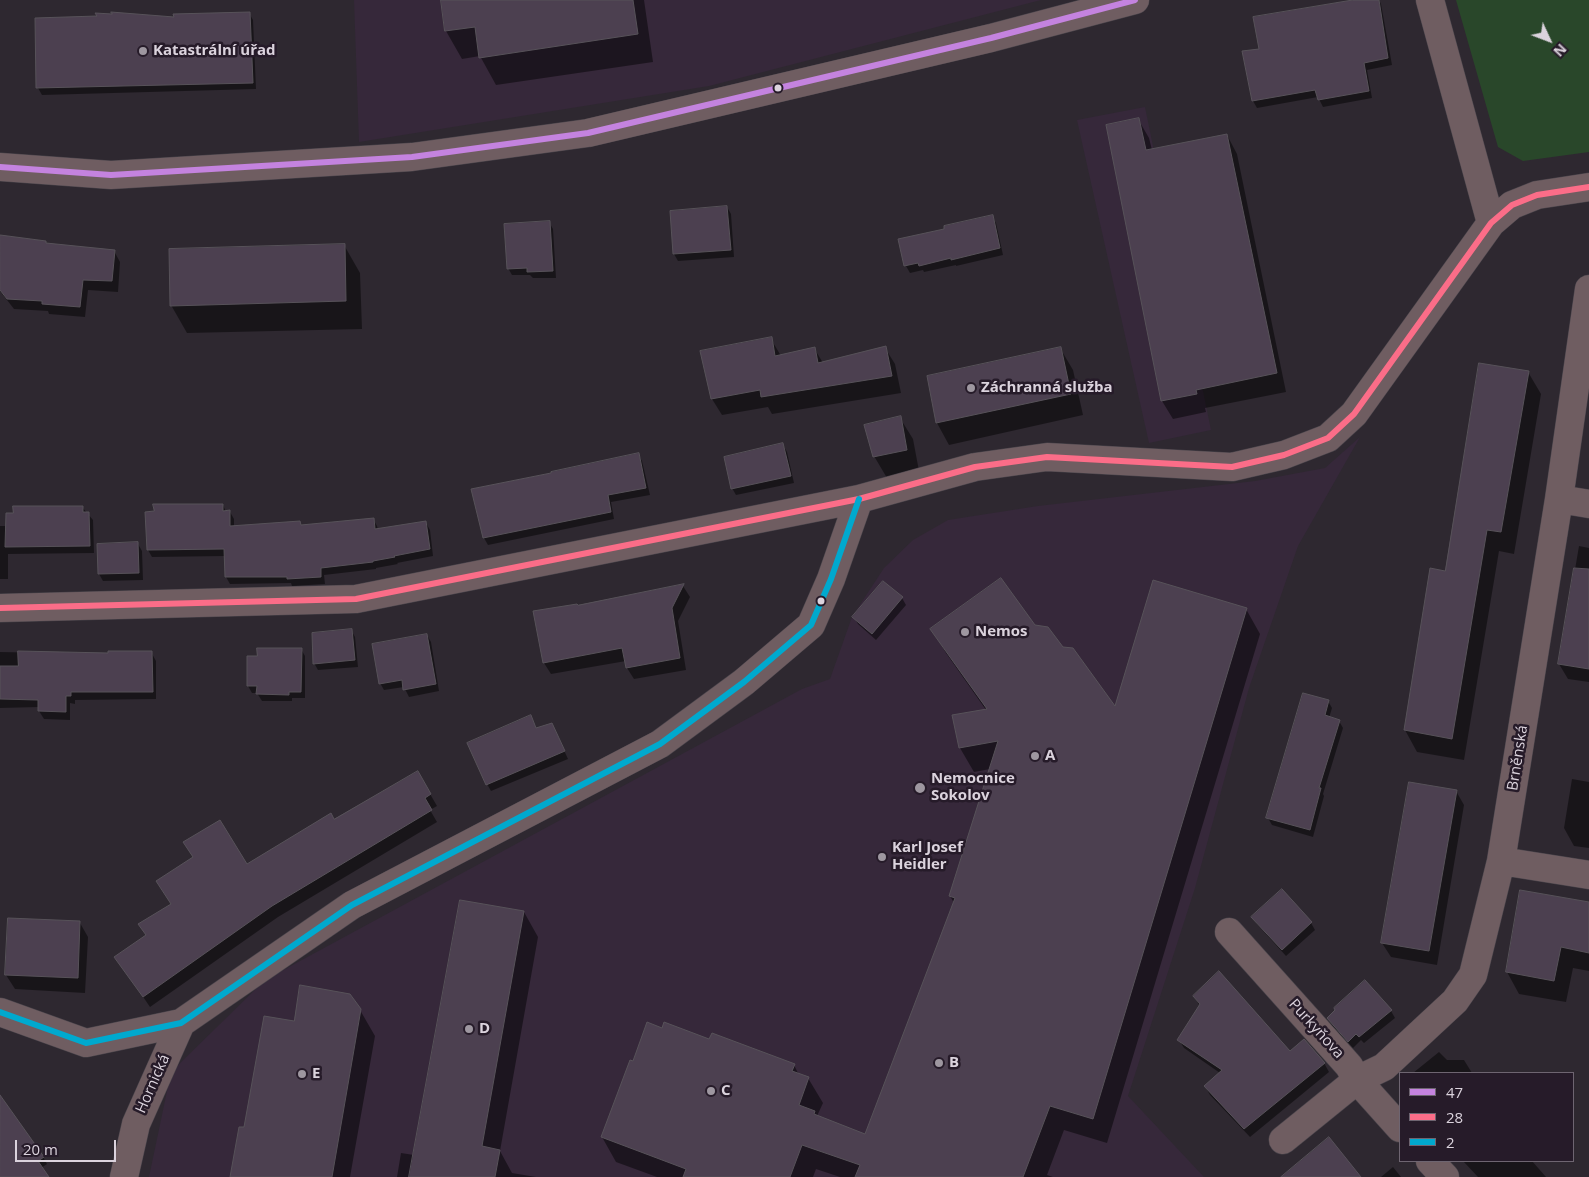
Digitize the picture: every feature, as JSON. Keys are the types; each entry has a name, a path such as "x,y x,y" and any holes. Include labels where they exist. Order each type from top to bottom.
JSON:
{"street":[{"path":"0,167 111,175 412,157 588,133 991,38 1135,0"},
{"path":"1430,0 1491,223"},
{"path":"0,608 356,599 859,499 975,466 1047,457 1232,467 1284,455 1328,438 1354,414 1491,223 1512,205 1537,195 1589,187"},
{"name":"Brněnská","path":"1284,1140 1357,1080 1384,1066 1454,1002 1473,975 1501,861 1559,499 1589,289"},
{"path":"0,1012 86,1043 181,1023 352,905 660,744 744,682 811,625 831,579 859,499"},
{"path":"1559,499 1589,504"},
{"path":"1501,861 1589,874"},
{"name":"Purkyňova","path":"1229,932 1349,1066 1357,1080 1399,1127"},
{"name":"Hornická","path":"124,1177 136,1124 181,1023"},
{"path":"1431,1162 1445,1177"}],"shaded area":[{"path":"354,0 1041,0 709,86 359,142"},
{"path":"1145,107 1211,430 1149,443 1077,120"},
{"name":"Nemocnice Sokolov","path":"1360,437 1298,546 1249,688 1195,888 1128,1096 1204,1177 149,1177 171,1072 265,980 802,689 830,679 852,617 884,568 913,540 948,520 1038,506 1255,481 1325,468"}],"green space":[{"path":"1456,0 1589,0 1589,152 1523,161 1498,147"}],"building":[{"path":"441,0 633,0 638,34 479,58 475,27 445,31"},
{"path":"1353,0 1379,0 1388,58 1364,63 1369,91 1318,100 1315,90 1252,101 1242,51 1259,49 1253,17"},
{"name":"Katastrální úřad","path":"111,12 174,17 173,14 250,12 253,83 36,88 35,18 97,16 95,13 112,14"},
{"path":"1139,118 1146,150 1227,134 1277,373 1196,390 1197,394 1161,401 1106,125"},
{"path":"727,206 731,250 673,254 670,211"},
{"path":"993,215 1000,248 919,266 918,263 904,266 898,239 944,229 944,226"},
{"path":"550,221 553,271 527,272 527,268 507,269 504,224"},
{"path":"0,235 46,241 46,243 115,250 112,281 83,280 80,307 42,304 42,301 7,299 0,290"},
{"path":"345,244 346,301 170,306 169,249"},
{"path":"772,337 775,356 815,347 818,363 886,346 892,376 761,397 760,390 711,399 700,351"},
{"path":"1061,347 1071,394 936,423 927,376"},
{"path":"1479,363 1529,371 1501,532 1487,530 1452,739 1404,730 1430,568 1445,571"},
{"path":"901,416 907,450 873,457 864,425"},
{"path":"783,443 791,476 731,489 724,457"},
{"path":"639,453 646,488 608,495 611,512 483,538 471,489"},
{"path":"153,504 223,504 223,511 230,510 230,526 300,521 301,525 374,518 375,529 426,521 430,549 373,562 321,568 321,577 287,579 287,577 225,577 224,549 147,550 145,512 154,511"},
{"path":"13,506 83,506 83,512 89,512 90,546 5,547 6,513 13,513"},
{"path":"138,542 139,573 98,574 97,544"},
{"path":"1574,568 1589,569 1589,669 1558,664"},
{"path":"1001,578 1035,625 1048,627 1063,647 1073,648 1115,706 1153,580 1247,608 1093,1119 1050,1106 1023,1177 855,1177 860,1165 802,1145 790,1177 683,1177 686,1169 601,1137 630,1060 633,1061 647,1022 662,1028 664,1022 709,1039 712,1033 795,1064 792,1071 809,1077 799,1105 815,1111 814,1114 865,1134 955,898 949,896 998,741 959,748 952,715 987,709 930,629"},
{"path":"883,581 903,597 872,634 852,617"},
{"path":"684,584 672,608 680,658 626,668 622,648 543,663 533,611 578,605"},
{"path":"352,629 355,660 313,664 312,633"},
{"path":"427,634 436,684 403,690 402,680 379,684 372,644"},
{"path":"257,648 302,648 301,692 289,692 289,695 256,694 257,686 247,686 247,656 257,656"},
{"path":"18,651 108,653 108,651 152,651 153,692 71,692 71,696 66,696 66,712 38,711 38,700 0,699 0,666 18,666"},
{"path":"1303,693 1329,700 1325,715 1340,720 1319,788 1321,788 1310,830 1266,818"},
{"path":"531,715 536,728 552,723 565,751 486,785 467,743"},
{"path":"418,771 431,794 425,798 432,810 272,906 143,997 114,957 146,935 138,924 171,904 156,881 193,857 183,842 220,820 247,864 331,813 334,819"},
{"path":"1409,782 1457,790 1429,951 1381,943"},
{"path":"1282,889 1312,922 1282,950 1251,917"},
{"path":"1520,890 1589,902 1589,953 1561,947 1554,981 1506,972"},
{"name":"D","path":"460,900 524,911 482,1146 500,1150 495,1177 409,1177"},
{"path":"8,918 80,921 78,978 5,975"},
{"path":"1219,971 1290,1051 1304,1039 1325,1063 1244,1129 1204,1086 1222,1070 1177,1040 1200,1004 1193,996"},
{"path":"1365,980 1392,1010 1359,1037 1356,1034 1348,1042 1327,1018 1335,1010 1334,1008"},
{"name":"E","path":"300,985 350,994 361,1009 332,1177 230,1177 239,1127 244,1127 264,1016 294,1021"},
{"path":"0,1095 44,1157 38,1161 49,1177 0,1177"},
{"path":"1329,1137 1361,1177 1281,1177"}],"transit line":[{"name":"47","path":"0,167 111,175 412,157 588,133 991,38 1135,0"},
{"name":"28","path":"0,608 356,599 859,499 975,467 1047,457 1232,467 1284,455 1328,438 1354,414 1491,223 1512,205 1537,195 1589,187"},
{"name":"2","path":"0,1012 86,1043 181,1023 352,905 660,744 744,682 811,625 831,579 859,499"}],"place":[{"name":"Katastrální úřad","path":"143,51"},
{"name":"Záchranná služba","path":"971,388"},
{"name":"Nemos","path":"965,632"},
{"name":"A","path":"1035,756"},
{"name":"Nemocnice Sokolov","path":"920,788"},
{"name":"Karl Josef Heidler","path":"882,857"},
{"name":"D","path":"469,1029"},
{"name":"B","path":"939,1063"},
{"name":"E","path":"302,1074"},
{"name":"C","path":"711,1091"}]}
